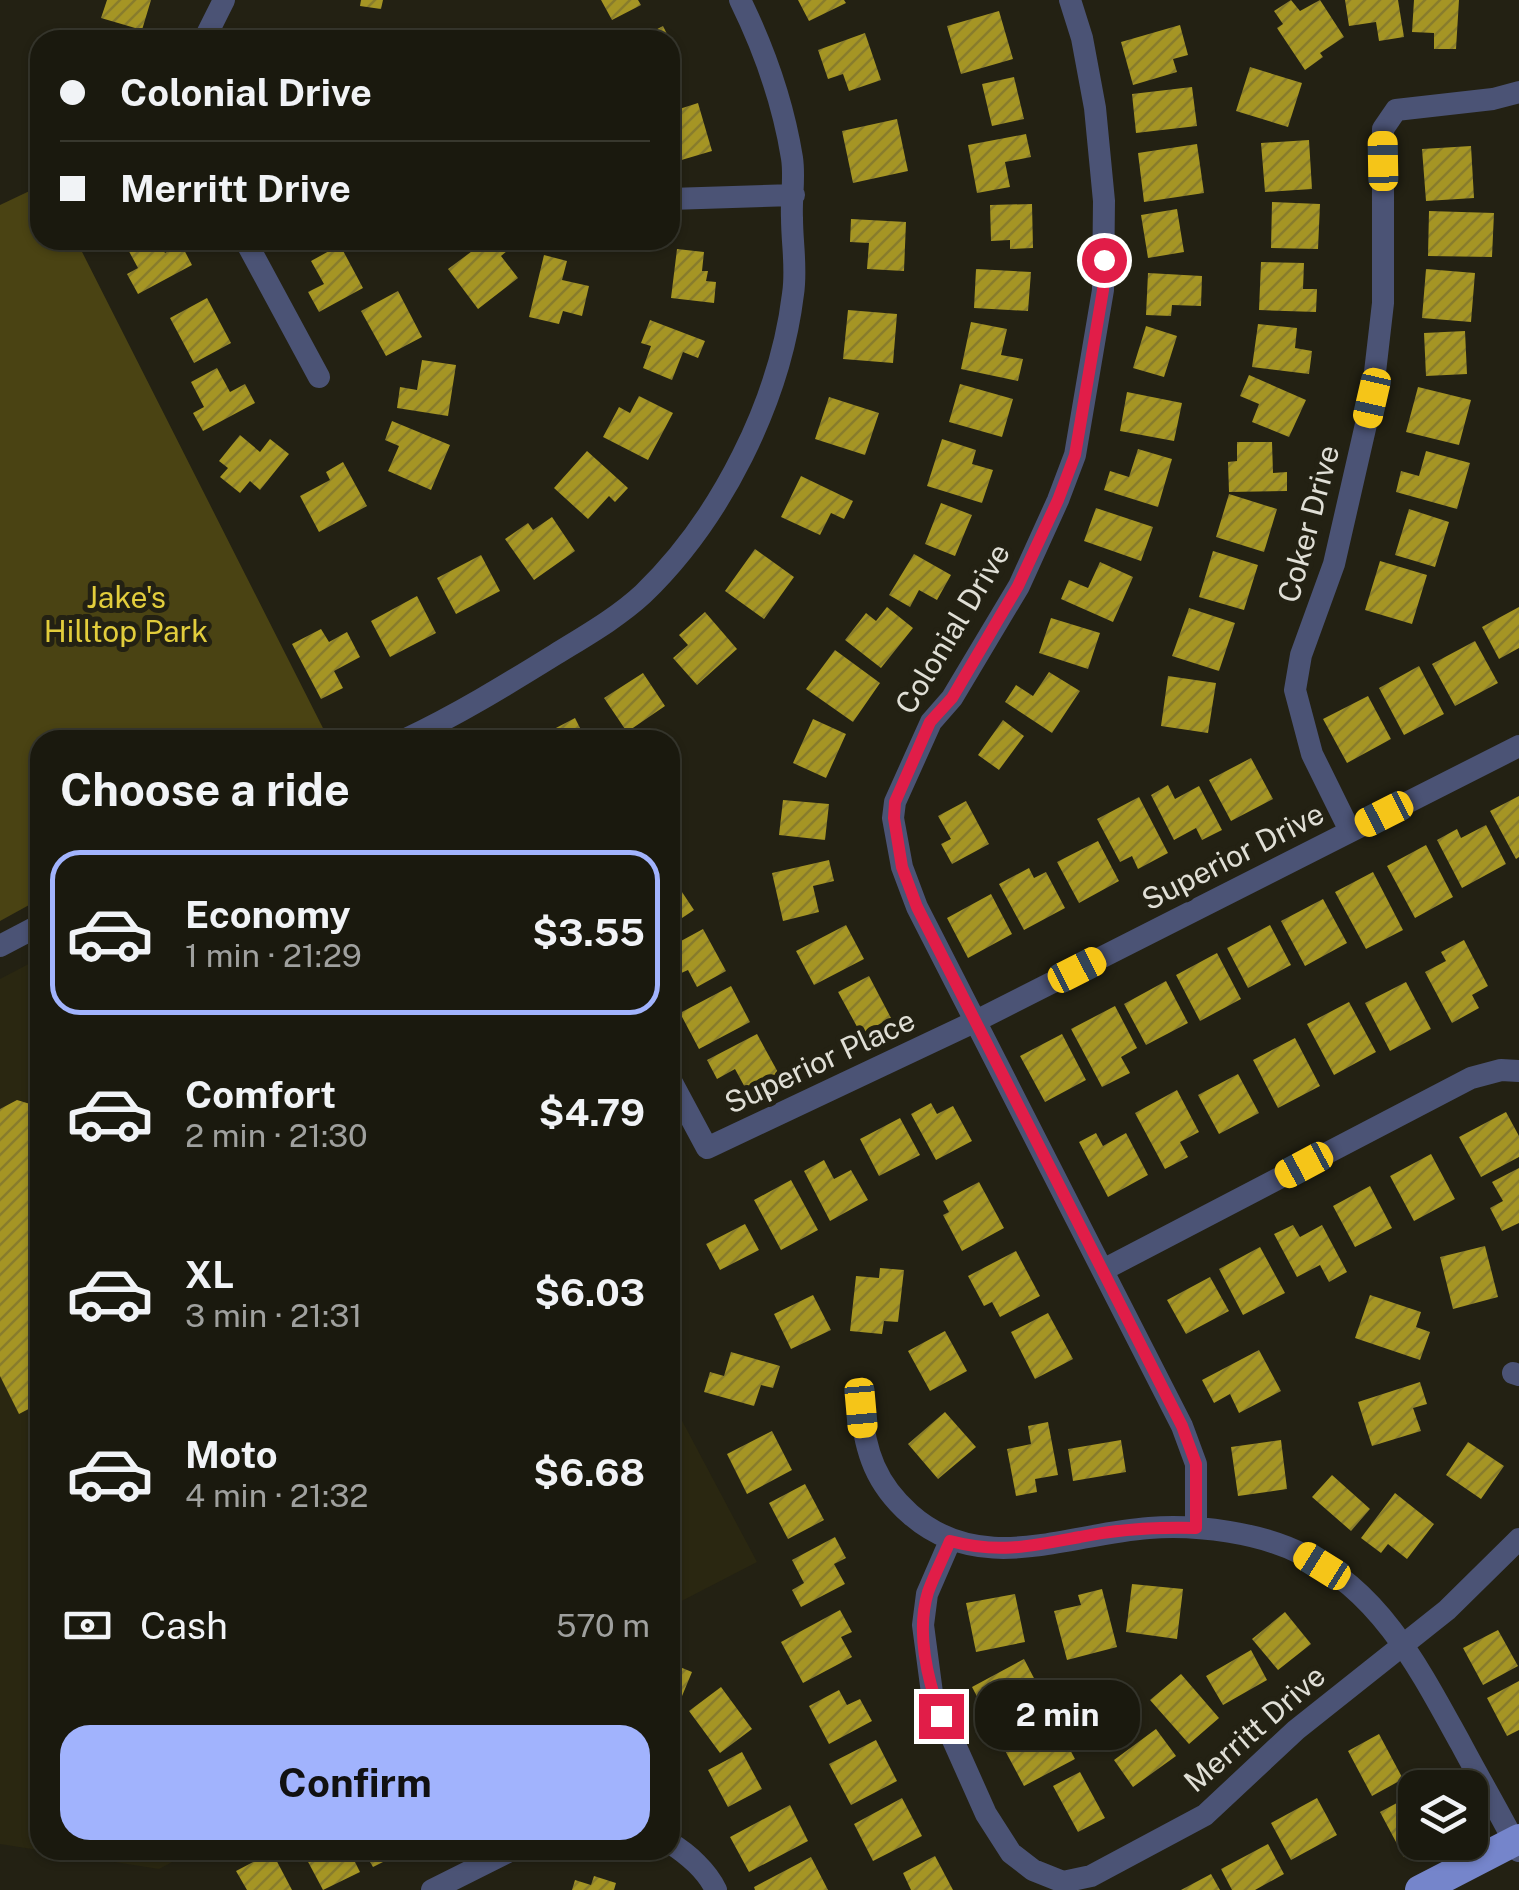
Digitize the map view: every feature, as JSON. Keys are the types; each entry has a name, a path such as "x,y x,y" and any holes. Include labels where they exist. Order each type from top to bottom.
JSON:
{"main road":[{"path":"1420,1890 1517,1844"}],"street":[{"path":"209,30 224,0"},
{"path":"425,730 464,711 603,625 639,597 673,564 742,458 773,380 793,297 794,195 792,160 774,80 740,0"},
{"name":"Colonial Drive","path":"1070,0 1082,38 1095,108 1104,200 1103,290 1075,455 1018,586 952,698 930,722 895,802 894,818 902,867 912,894 1187,1438 1196,1464 1196,1528"},
{"name":"Coker Drive","path":"1350,831 1312,754 1296,690 1301,655 1334,564 1372,398 1383,303 1383,129 1396,110 1493,99 1519,92"},
{"path":"680,199 794,195"},
{"path":"250,250 319,377"},
{"name":"Superior Drive","path":"974,1022 1519,746"},
{"path":"0,946 30,931"},
{"name":"Superior Place","path":"680,1098 707,1148 974,1022"},
{"path":"1103,1270 1471,1078 1501,1070 1519,1071"},
{"path":"861,1408 868,1455 884,1484 921,1524 950,1541 982,1549 1012,1549 1151,1528 1196,1528 1251,1535 1303,1554 1341,1577 1404,1644 1517,1844"},
{"path":"1404,1644 1447,1610 1519,1539"},
{"name":"Merritt Drive","path":"950,1541 927,1594 923,1624 932,1693 986,1814 1010,1853 1033,1870 1063,1882 1091,1876 1205,1815 1296,1730 1404,1644"},
{"path":"680,1849 711,1879 716,1890"},
{"path":"432,1890 492,1860"}],"shaded area":[{"path":"30,963 30,1849 0,1844 0,979"},
{"path":"680,1417 757,1562 680,1602"},
{"path":"102,1860 176,1860 159,1869"}],"green space":[{"name":"Jake's Hilltop Park","path":"30,191 30,250 81,250 324,730 30,730 30,904 0,921 0,205"}],"building":[{"path":"107,0 151,0 142,30 101,18"},
{"path":"361,0 383,0 381,9 360,6"},
{"path":"601,0 638,0 641,5 612,20"},
{"path":"798,0 844,0 846,3 809,21"},
{"path":"1291,0 1300,11 1320,0 1344,37 1320,53 1323,57 1305,70 1277,28 1283,24 1274,11"},
{"path":"1345,0 1398,0 1404,37 1379,41 1376,22 1349,26"},
{"path":"1414,0 1459,0 1456,49 1434,49 1434,33 1412,32"},
{"path":"999,11 1013,59 961,74 947,26"},
{"path":"1180,25 1188,55 1173,59 1177,72 1133,85 1121,42"},
{"path":"865,33 881,80 849,91 843,74 828,79 818,50"},
{"path":"1250,67 1302,83 1288,127 1236,111"},
{"path":"1014,77 1024,119 992,126 982,84"},
{"path":"1192,87 1197,126 1136,133 1132,94"},
{"path":"698,103 712,151 680,160 680,109"},
{"path":"897,119 908,171 853,183 842,131"},
{"path":"1026,134 1031,157 1005,162 1010,187 977,193 968,145"},
{"path":"1309,140 1312,189 1265,192 1261,143"},
{"path":"1197,144 1204,193 1144,202 1138,153"},
{"path":"1471,146 1474,198 1426,201 1422,149"},
{"path":"1272,202 1320,204 1318,249 1271,248"},
{"path":"1032,204 1033,248 1010,249 1010,240 991,241 990,205"},
{"path":"1177,209 1184,252 1148,258 1141,215"},
{"path":"1429,211 1494,213 1492,257 1428,256"},
{"path":"851,219 906,222 904,271 867,269 869,243 850,242"},
{"path":"128,250 184,250 192,265 138,294 127,274 138,268"},
{"path":"331,250 343,250 363,288 319,312 308,292 324,284 311,261"},
{"path":"474,250 508,250 501,256 518,278 478,309 448,269"},
{"path":"677,250 704,252 702,271 708,271 706,281 716,282 714,303 671,298"},
{"path":"544,255 567,261 562,280 589,286 582,316 563,311 559,324 529,317"},
{"path":"1261,262 1304,263 1303,289 1317,289 1316,312 1259,310"},
{"path":"976,269 1031,272 1028,311 974,308"},
{"path":"1426,269 1475,273 1471,322 1422,318"},
{"path":"1148,273 1202,276 1201,306 1172,305 1171,316 1146,315"},
{"path":"398,291 422,337 386,356 361,311"},
{"path":"207,298 231,343 194,363 170,318"},
{"path":"848,310 897,314 893,363 843,359"},
{"path":"650,320 705,341 698,358 683,352 672,380 643,368 651,346 641,343"},
{"path":"971,322 1007,329 1001,355 1023,359 1018,381 961,369"},
{"path":"1258,324 1297,328 1295,348 1312,351 1309,374 1252,367"},
{"path":"1146,326 1177,336 1164,377 1133,368"},
{"path":"1465,331 1467,374 1426,376 1424,333"},
{"path":"422,360 456,365 448,416 397,408 400,387 417,390"},
{"path":"217,368 230,392 245,384 255,403 203,431 193,413 204,407 191,382"},
{"path":"1249,375 1306,400 1289,437 1252,422 1259,404 1240,396"},
{"path":"960,384 1013,399 1002,437 949,422"},
{"path":"1418,387 1471,400 1459,445 1406,432"},
{"path":"1127,392 1182,403 1174,441 1120,431"},
{"path":"639,396 673,413 648,460 603,437 619,407 630,413"},
{"path":"829,397 879,413 865,455 815,439"},
{"path":"392,421 450,445 431,490 388,471 399,446 385,440"},
{"path":"240,435 260,452 270,439 289,454 260,490 250,481 240,493 220,477 228,468 219,461"},
{"path":"942,439 976,450 972,464 993,470 982,503 927,486"},
{"path":"1237,442 1272,442 1273,473 1287,472 1287,491 1229,492 1228,462 1237,461"},
{"path":"1138,449 1172,459 1158,507 1104,490 1110,471 1129,477"},
{"path":"587,451 628,488 615,502 609,496 588,519 554,488"},
{"path":"1426,451 1470,463 1457,509 1396,492 1401,471 1419,476"},
{"path":"343,462 367,506 319,532 300,496 330,480 326,472"},
{"path":"801,476 853,501 844,519 831,513 820,535 781,517"},
{"path":"1229,494 1277,509 1264,552 1216,537"},
{"path":"941,503 972,515 955,556 925,544"},
{"path":"1096,508 1153,527 1141,561 1084,541"},
{"path":"1409,509 1449,522 1435,567 1395,555"},
{"path":"552,517 575,551 534,580 505,539 528,523 533,530"},
{"path":"755,549 794,577 764,619 725,591"},
{"path":"1213,551 1258,565 1244,610 1199,597"},
{"path":"914,554 951,575 937,600 919,590 910,607 889,595"},
{"path":"481,555 500,591 456,614 437,578"},
{"path":"1380,561 1427,575 1412,624 1365,610"},
{"path":"1100,562 1133,577 1113,622 1061,599 1069,580 1088,588"},
{"path":"417,596 436,633 390,657 371,621"},
{"path":"887,607 913,628 881,668 845,640 866,613 876,621"},
{"path":"1519,607 1519,648 1499,659 1482,627"},
{"path":"1189,608 1235,623 1219,671 1172,656"},
{"path":"705,612 737,649 697,685 673,658 688,645 679,635"},
{"path":"1051,618 1100,633 1088,669 1039,653"},
{"path":"321,629 329,642 347,632 360,657 334,671 343,688 321,699 292,644"},
{"path":"1475,641 1498,683 1455,706 1432,664"},
{"path":"835,650 880,683 853,722 806,689"},
{"path":"1419,666 1444,714 1404,735 1379,688"},
{"path":"1049,672 1080,691 1052,733 1005,702 1016,685 1033,696"},
{"path":"643,673 665,706 626,730 604,698"},
{"path":"1168,676 1216,683 1208,733 1161,726"},
{"path":"1368,696 1391,739 1347,763 1323,719"},
{"path":"575,718 581,730 555,730"},
{"path":"813,719 846,734 826,778 793,763"},
{"path":"1003,720 1024,736 999,770 978,755"},
{"path":"1251,758 1273,799 1231,821 1209,780"},
{"path":"1168,785 1175,799 1199,786 1222,830 1202,840 1196,828 1174,840 1151,795"},
{"path":"1519,796 1519,857 1516,859 1490,811"},
{"path":"1139,797 1168,853 1138,869 1132,856 1120,862 1097,819"},
{"path":"783,800 829,804 825,840 779,835"},
{"path":"966,801 989,844 952,864 941,844 951,839 938,816"},
{"path":"1486,825 1506,864 1462,888 1437,840 1457,829 1461,838"},
{"path":"1098,841 1119,881 1079,903 1057,862"},
{"path":"1426,845 1453,897 1415,918 1387,866"},
{"path":"829,860 834,881 813,886 819,912 783,921 772,873"},
{"path":"1029,868 1034,878 1046,872 1065,908 1024,930 999,884"},
{"path":"1373,872 1403,930 1366,949 1335,892"},
{"path":"680,889 694,910 680,919"},
{"path":"991,894 1012,934 968,958 947,918"},
{"path":"1323,899 1347,943 1305,966 1281,921"},
{"path":"846,925 864,959 814,985 796,951"},
{"path":"1270,925 1291,965 1248,988 1227,948"},
{"path":"703,929 726,971 697,987 688,970 680,974 680,942"},
{"path":"1464,940 1488,986 1472,995 1479,1008 1452,1023 1425,972 1446,961 1441,952"},
{"path":"1217,953 1241,999 1200,1021 1176,975"},
{"path":"869,976 891,1018 861,1034 838,992"},
{"path":"1166,981 1188,1023 1146,1045 1124,1004"},
{"path":"1406,982 1431,1029 1390,1051 1365,1003"},
{"path":"731,986 750,1022 699,1049 680,1013"},
{"path":"1349,1002 1376,1052 1334,1075 1307,1024"},
{"path":"1115,1006 1137,1048 1121,1057 1130,1073 1102,1087 1071,1029"},
{"path":"757,1034 780,1076 748,1093 735,1069 717,1079 707,1060"},
{"path":"1062,1034 1086,1080 1045,1102 1020,1056"},
{"path":"1295,1038 1320,1086 1278,1108 1253,1060"},
{"path":"1238,1074 1259,1113 1219,1134 1198,1095"},
{"path":"1177,1090 1199,1132 1180,1142 1188,1157 1165,1169 1135,1113"},
{"path":"17,1100 30,1104 30,1408 19,1414 0,1376 0,1109"},
{"path":"931,1103 937,1114 953,1106 972,1141 936,1160 911,1114"},
{"path":"1506,1112 1519,1136 1519,1157 1481,1177 1459,1137"},
{"path":"900,1118 920,1155 879,1176 860,1139"},
{"path":"1096,1133 1103,1146 1126,1133 1148,1175 1108,1197 1079,1142"},
{"path":"1431,1154 1455,1199 1414,1221 1390,1176"},
{"path":"824,1160 834,1179 851,1170 868,1200 830,1221 804,1171"},
{"path":"1519,1168 1519,1223 1502,1231 1490,1208 1503,1201 1492,1182"},
{"path":"791,1180 818,1230 781,1250 754,1200"},
{"path":"979,1182 1004,1228 962,1251 943,1215 949,1212 943,1201"},
{"path":"1370,1186 1392,1228 1355,1247 1333,1206"},
{"path":"745,1224 759,1250 720,1270 706,1244"},
{"path":"1293,1225 1300,1237 1322,1225 1347,1272 1329,1282 1320,1265 1297,1277 1274,1234"},
{"path":"1485,1246 1498,1297 1453,1309 1440,1257"},
{"path":"1260,1247 1285,1293 1243,1315 1219,1269"},
{"path":"1016,1251 1040,1296 1000,1317 992,1302 984,1306 968,1276"},
{"path":"880,1268 904,1270 898,1322 884,1321 882,1334 850,1331 856,1276 879,1278"},
{"path":"1210,1277 1229,1311 1186,1334 1167,1300"},
{"path":"813,1295 831,1330 791,1349 774,1314"},
{"path":"1370,1295 1421,1312 1416,1327 1430,1332 1420,1360 1355,1338"},
{"path":"1048,1313 1073,1359 1035,1379 1011,1332"},
{"path":"945,1331 967,1371 930,1391 908,1351"},
{"path":"1259,1350 1281,1391 1239,1413 1230,1394 1214,1403 1202,1380"},
{"path":"731,1352 780,1366 773,1388 761,1385 754,1406 704,1392 710,1372 724,1376"},
{"path":"1420,1382 1427,1404 1413,1408 1421,1431 1372,1446 1358,1402"},
{"path":"945,1412 976,1447 938,1479 908,1444"},
{"path":"1048,1422 1058,1475 1035,1479 1037,1492 1016,1496 1007,1449 1031,1444 1028,1426"},
{"path":"772,1431 792,1470 747,1494 727,1454"},
{"path":"1121,1440 1126,1472 1073,1481 1068,1449"},
{"path":"1281,1440 1287,1489 1238,1496 1231,1447"},
{"path":"1468,1442 1504,1466 1481,1499 1446,1475"},
{"path":"1332,1475 1370,1509 1351,1531 1312,1497"},
{"path":"805,1484 824,1520 788,1539 769,1503"},
{"path":"1395,1493 1434,1524 1407,1559 1388,1544 1381,1553 1361,1538"},
{"path":"835,1537 846,1558 834,1564 845,1584 801,1607 792,1590 804,1583 792,1560"},
{"path":"1132,1584 1183,1589 1177,1639 1126,1632"},
{"path":"1102,1589 1117,1647 1067,1660 1054,1611 1081,1605 1078,1595"},
{"path":"1015,1594 1025,1642 976,1652 966,1603"},
{"path":"840,1610 852,1632 841,1637 852,1657 803,1683 781,1642"},
{"path":"1285,1612 1311,1644 1278,1670 1252,1639"},
{"path":"1498,1630 1518,1666 1483,1685 1463,1648"},
{"path":"1251,1650 1267,1680 1223,1705 1206,1676"},
{"path":"1024,1659 1047,1703 1004,1726 992,1704 983,1708 972,1687"},
{"path":"680,1667 692,1672 680,1701"},
{"path":"1181,1674 1219,1718 1189,1744 1150,1700"},
{"path":"1519,1681 1519,1730 1507,1736 1487,1698"},
{"path":"721,1687 752,1729 720,1753 689,1711"},
{"path":"839,1690 847,1705 860,1699 872,1721 829,1744 809,1706"},
{"path":"1052,1716 1075,1759 1024,1786 1001,1743"},
{"path":"1156,1729 1176,1756 1133,1787 1114,1760"},
{"path":"1379,1734 1398,1770 1398,1782 1372,1796 1348,1751"},
{"path":"876,1740 897,1781 851,1805 829,1764"},
{"path":"742,1752 762,1789 728,1807 708,1770"},
{"path":"1080,1772 1105,1818 1078,1832 1053,1786"},
{"path":"902,1798 922,1836 873,1861 854,1824"},
{"path":"1317,1798 1337,1835 1291,1860 1271,1823"},
{"path":"1398,1802 1398,1846 1380,1812"},
{"path":"790,1805 808,1841 749,1872 730,1837"},
{"path":"1268,1844 1284,1874 1255,1890 1232,1890 1221,1869"},
{"path":"935,1856 953,1890 911,1890 903,1873"},
{"path":"811,1857 828,1890 755,1890 754,1887"},
{"path":"257,1860 276,1860 292,1890 247,1890 236,1871"},
{"path":"307,1860 354,1860 360,1872 323,1890"},
{"path":"369,1860 387,1860 373,1867"},
{"path":"1211,1874 1220,1890 1181,1890"},
{"path":"594,1876 616,1883 614,1890 572,1890 575,1880 591,1885"}],"route":[{"path":"941,1716 927,1671 923,1624 927,1594 950,1541 982,1549 1012,1549 1151,1528 1196,1528 1196,1464 1182,1426 917,907 902,867 894,818 895,802 910,761 930,722 952,698 1018,586 1075,455 1103,290 1104,260"}]}
